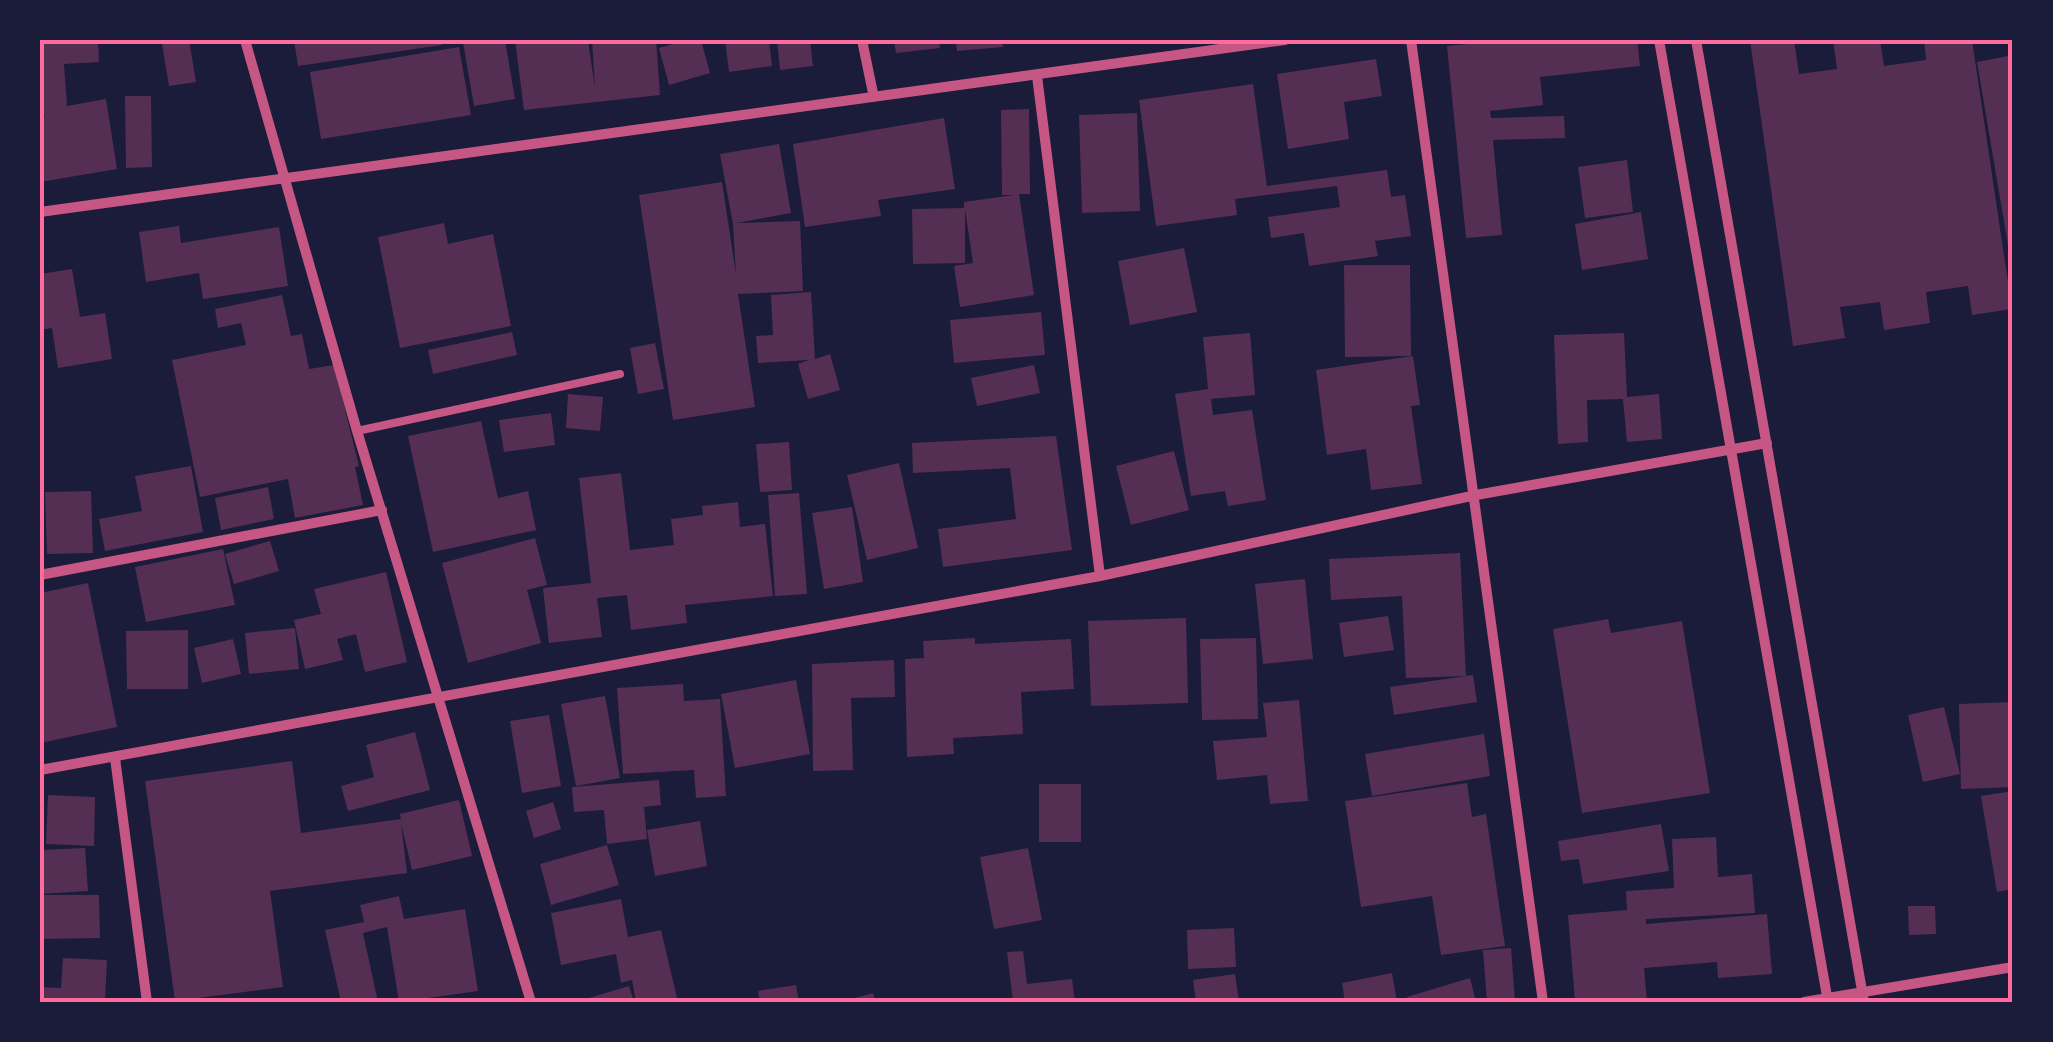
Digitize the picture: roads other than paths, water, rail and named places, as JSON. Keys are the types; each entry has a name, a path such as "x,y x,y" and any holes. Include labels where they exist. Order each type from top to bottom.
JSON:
{"street":[{"path":"245,40 530,1002"},
{"path":"862,40 872,94"},
{"path":"40,212 872,94 1038,76 1285,40"},
{"path":"1411,40 1543,1002"},
{"path":"1659,40 1728,450 1828,1000"},
{"path":"1696,40 1863,998"},
{"path":"1038,76 1100,576"},
{"path":"40,770 1100,576 1476,496 1767,443"},
{"path":"40,575 382,510"},
{"path":"115,758 146,1002"},
{"path":"1804,1002 1863,998 2013,966"}],"lane":[{"path":"358,431 620,374"}]}
